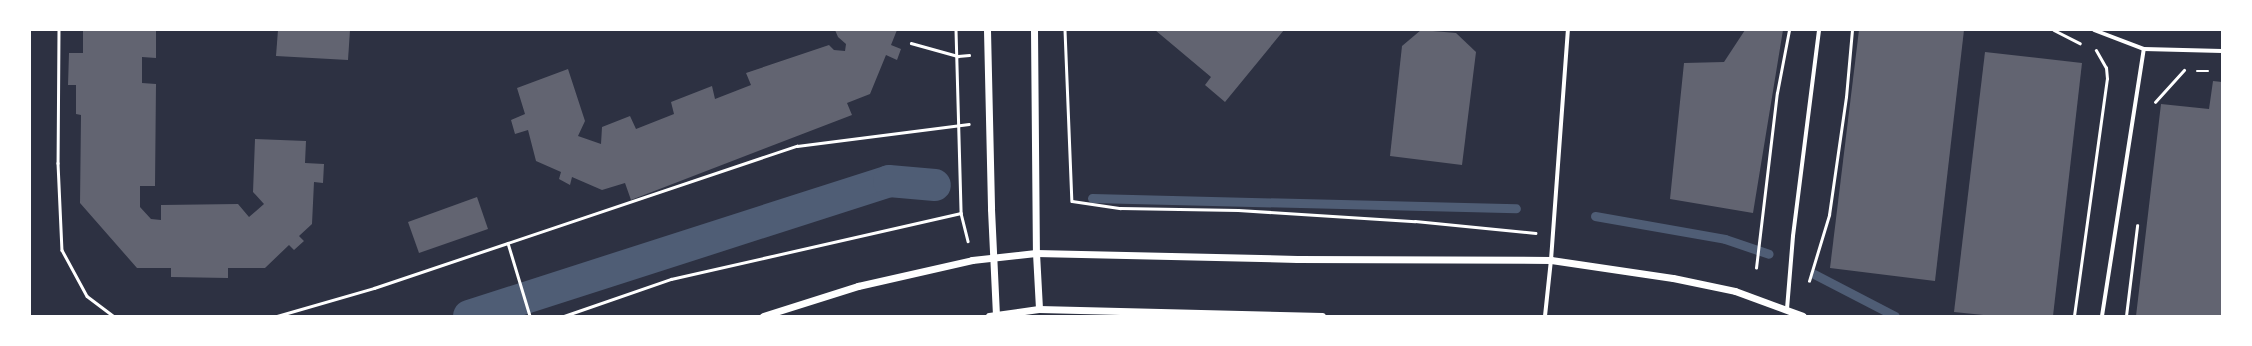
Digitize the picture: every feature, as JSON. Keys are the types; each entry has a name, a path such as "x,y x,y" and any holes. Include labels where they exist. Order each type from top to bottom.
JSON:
{"street":[{"path":"987,30 993,257 993,316 1039,309 1322,316"},
{"path":"1034,30 1036,252 1039,309"},
{"path":"1546,316 1568,30"},
{"path":"1787,309 1793,236 1819,30"},
{"path":"2094,30 2144,48 2222,51"},
{"path":"2102,316 2144,48"},
{"path":"763,316 858,286 972,260 1036,252 1290,259 1551,260 1673,278 1735,291 1803,316"}],"path":[{"path":"59,30 58,163 62,250 87,296 114,316"},
{"path":"564,316 670,279 961,213 960,125 956,30"},
{"path":"1065,30 1072,201 1120,208 1238,210 1414,221 1553,234"},
{"path":"1756,268 1777,93 1789,30"},
{"path":"1808,285 1829,215 1846,97 1852,30"},
{"path":"911,43 958,56"},
{"path":"2074,316 2107,79 2106,68 2095,49"},
{"path":"2154,104 2184,70"},
{"path":"277,316 374,288 797,146 960,125"},
{"path":"2126,316 2137,221"},
{"path":"508,243 530,316"}],"building":[{"path":"83,30 156,30 156,58 142,57 142,83 156,84 155,186 140,186 140,207 151,219 161,220 161,205 238,204 249,217 264,204 253,192 255,139 306,141 305,163 324,164 323,183 314,182 312,224 299,236 304,241 294,250 289,245 265,268 228,268 228,278 171,277 171,268 137,268 80,203 81,115 76,114 76,85 68,85 69,53 83,53"},
{"path":"278,30 350,30 348,60 276,56"},
{"path":"835,30 897,30 891,45 901,49 897,60 886,55 870,94 847,103 852,115 631,200 625,183 602,190 572,177 570,185 559,179 561,172 536,161 528,130 515,134 511,120 525,114 517,88 568,69 585,121 578,136 601,144 602,127 630,116 636,129 674,114 671,102 712,86 715,99 751,85 746,73 829,45 834,50 845,51 846,44 838,37"},
{"path":"1155,30 1284,30 1225,102 1205,85 1211,77"},
{"path":"1421,30 1456,33 1476,52 1462,165 1390,156 1402,46"},
{"path":"1745,30 1783,30 1753,213 1670,199 1684,63 1724,62"},
{"path":"1859,30 1964,30 1935,281 1830,268"},
{"path":"1985,52 2082,63 2053,316 1993,316 1954,312"},
{"path":"2213,81 2222,82 2222,316 2136,316 2161,104 2209,109"},
{"path":"477,197 488,229 419,253 408,222"}],"waterway":[{"path":"469,316 889,181 935,185"},
{"path":"1092,198 1516,208"},
{"path":"1595,216 1725,239 1769,254"},
{"path":"1814,274 1895,316"}]}
